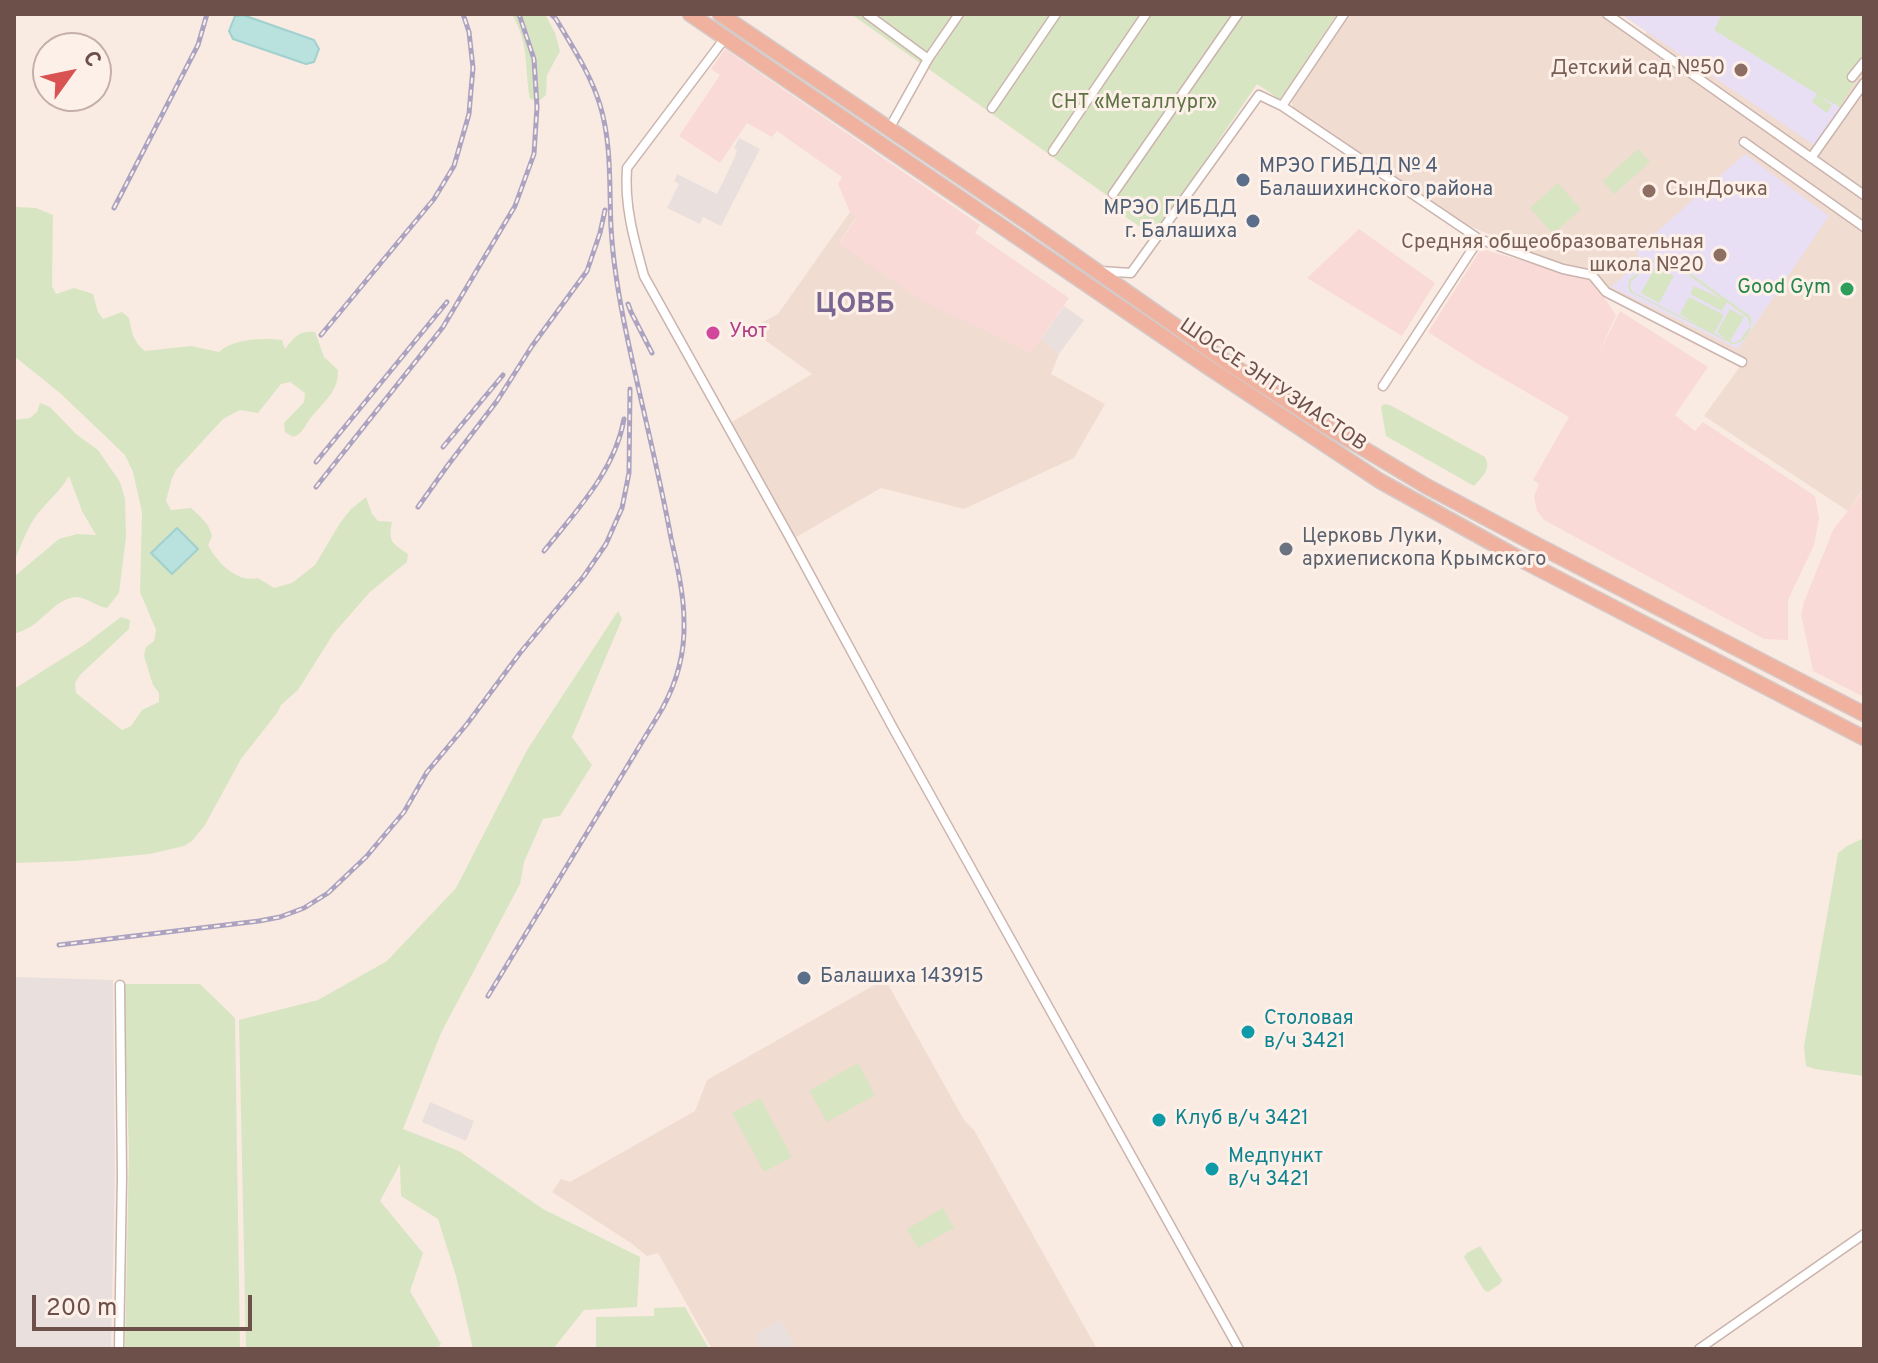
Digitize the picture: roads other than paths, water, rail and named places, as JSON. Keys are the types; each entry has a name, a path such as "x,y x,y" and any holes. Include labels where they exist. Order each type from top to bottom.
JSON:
{"highway":[{"name":"ШОССЕ ЭНТУЗИАСТОВ","path":"690,14 1380,481 1524,561 1864,738"},
{"name":"ШОССЕ ЭНТУЗИАСТОВ","path":"720,14 1329,428 1426,486 1864,714"}],"street":[{"path":"867,14 928,59"},
{"path":"888,130 928,59 959,14"},
{"path":"992,108 1056,14"},
{"path":"1053,151 1146,14"},
{"path":"1113,194 1238,14"},
{"path":"1282,106 1344,14"},
{"path":"1607,14 1864,195"},
{"path":"725,38 627,168 625,191 644,276 1239,1349"},
{"path":"1852,77 1864,62"},
{"path":"1811,158 1864,83"},
{"path":"1096,270 1131,273 1259,95 1282,106 1479,239 1563,269 1592,275 1606,292 1742,362"},
{"path":"1744,142 1864,227"},
{"path":"1383,386 1479,239"},
{"path":"119,1349 122,1177 120,985"},
{"path":"1701,1349 1864,1234"}],"water":[{"path":"243,15 314,40 319,49 314,62 306,64 233,39 229,31 235,16"},
{"path":"177,528 198,549 172,574 151,553"}],"railway":[{"path":"114,208 198,45 207,14"},
{"path":"321,335 434,199 454,166 469,114 473,68 469,32 463,14"},
{"path":"316,487 443,327 515,206 534,154 537,107 534,59 519,14"},
{"path":"488,996 662,709 679,667 684,634 678,569 617,284 604,120 586,72 551,14"},
{"path":"418,507 497,401 532,346 587,271 605,210"},
{"path":"316,462 447,302"},
{"path":"628,304 652,353"},
{"path":"443,447 503,375"},
{"path":"59,945 280,917 304,908 328,893 366,857 404,812 427,772 584,576 606,544 622,508 629,473 630,389"},
{"path":"544,551 593,490 612,456 624,419"}],"place":[{"name":"Детский сад №50","path":"1741,70"},
{"name":"МРЭО ГИБДД № 4 Балашихинского района","path":"1243,180"},
{"name":"СынДочка","path":"1649,191"},
{"name":"МРЭО ГИБДД г. Балашиха","path":"1253,221"},
{"name":"Средняя общеобразовательная школа №20","path":"1720,255"},
{"name":"Good Gym","path":"1847,289"},
{"name":"Уют","path":"713,333"},
{"name":"Церковь Луки, архиепископа Крымского","path":"1286,549"},
{"name":"Балашиха 143915","path":"804,978"},
{"name":"Столовая в/ч 3421","path":"1248,1032"},
{"name":"Клуб в/ч 3421","path":"1159,1120"},
{"name":"Медпункт в/ч 3421","path":"1212,1169"}],"district":[{"name":"ЦОВБ","path":"855,306"}],"park label":[{"name":"СНТ «Металлург»","path":"1134,104"}]}
